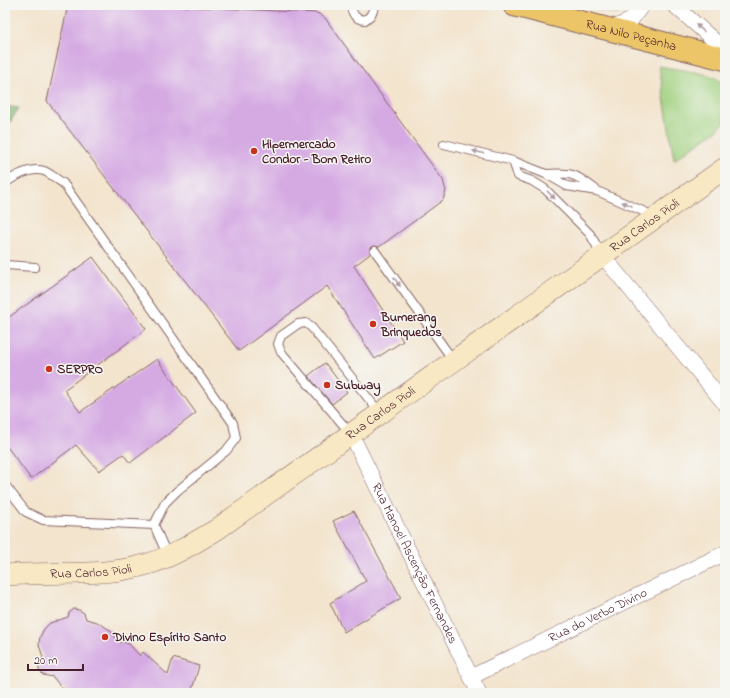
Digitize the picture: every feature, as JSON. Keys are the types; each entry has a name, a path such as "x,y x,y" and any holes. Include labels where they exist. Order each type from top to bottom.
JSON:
{"main road":[{"name":"Rua Nilo Peçanha","path":"514,5 725,59"},
{"name":"Rua Carlos Pioli","path":"5,575 76,574 121,570 147,565 168,557 216,530 725,168"}],"street":[{"path":"611,29 630,20 642,5"},
{"path":"674,5 725,50"},
{"path":"602,255 725,404"},
{"name":"Rua Manoel Ascenção Fernandes","path":"351,434 478,693"},
{"name":"Rua do Verbo Divino","path":"471,677 725,553"}],"lane":[{"path":"350,5 353,15 358,20 365,20 370,16 376,5"},
{"path":"444,144 512,161 546,174 567,186 597,191"},
{"path":"512,161 518,176 532,181 545,189 590,234 602,255"},
{"path":"5,183 22,173 29,171 43,171 63,183 233,423 236,438 226,451 177,491 165,503 154,525"},
{"path":"546,174 563,173 579,177 597,191 656,217"},
{"path":"374,251 454,361"},
{"path":"5,265 35,267"},
{"path":"351,434 281,352 278,344 280,336 298,324 306,323 312,328 380,413"},
{"path":"5,486 26,512 44,520 154,525"},
{"path":"154,525 168,557"}],"green space":[{"path":"581,5 630,5 617,14"},
{"path":"659,66 711,76 719,80 725,91 724,123 717,130 674,160"},
{"path":"5,106 19,108 5,130"}],"building":[{"name":"Hipermercado Condor - Bom Retiro","path":"68,5 157,5 317,13 325,18 443,180 446,191 443,200 379,247 372,247 370,249 370,254 354,266 403,341 375,359 327,286 239,351 47,101"},
{"name":"SERPRO","path":"93,257 146,329 64,390 80,412 157,359 196,413 130,463 123,454 99,471 76,445 31,479 5,444 5,320"},
{"name":"Subway","path":"325,363 347,392 332,404 308,376"},
{"path":"354,511 401,598 344,632 330,603 366,581 333,521"},
{"path":"74,609 84,613 86,619 97,622 110,630 119,642 129,644 140,656 143,652 168,675 173,658 199,666 191,693 76,693 68,691 60,686 53,677 43,675 39,670 39,663 43,657 39,645 40,637 44,629 50,623 68,617 69,613"}],"place":[{"name":"Hipermercado Condor - Bom Retiro","path":"254,151"},
{"name":"Bumerang Brinquedos","path":"373,324"},
{"name":"SERPRO","path":"49,369"},
{"name":"Subway","path":"327,385"},
{"name":"Divino Espírito Santo","path":"105,637"}]}
